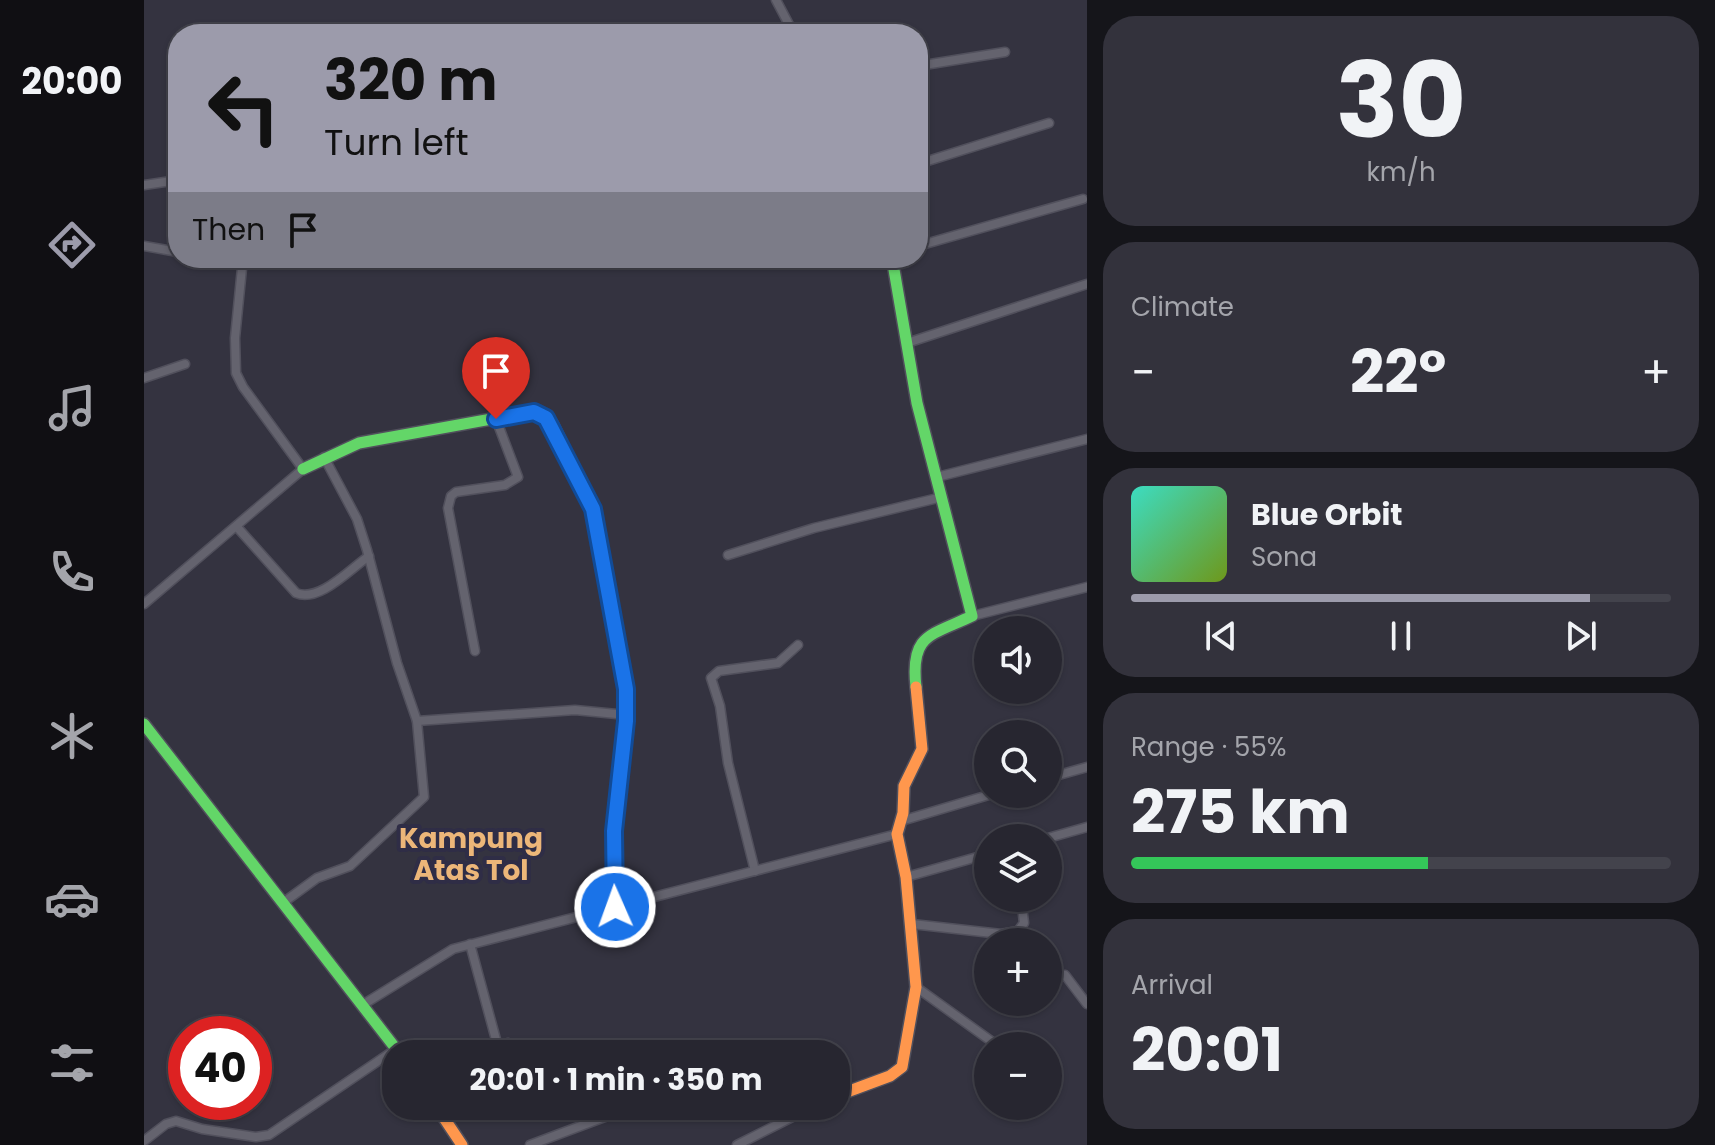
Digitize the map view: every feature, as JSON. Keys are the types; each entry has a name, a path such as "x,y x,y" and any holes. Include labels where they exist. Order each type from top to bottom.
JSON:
{"street":[{"path":"776,0 789,24"},
{"path":"928,64 1005,52"},
{"path":"928,161 1049,123"},
{"path":"144,185 168,181"},
{"path":"928,243 1083,199"},
{"path":"144,246 168,250"},
{"path":"242,268 234,346 238,380 303,469"},
{"path":"894,268 917,403 972,616"},
{"path":"907,343 1087,284"},
{"path":"144,378 185,364"},
{"path":"144,604 303,469 341,448 383,437 534,412 546,418 589,496 626,689 627,715 614,831 615,907"},
{"path":"475,651 448,508 451,496 456,492 505,485 518,477 496,419"},
{"path":"937,477 1087,439"},
{"path":"284,902 317,878 350,866 420,803 424,790 417,721 397,663 369,556 357,519 324,457"},
{"path":"728,555 814,528 942,497"},
{"path":"237,527 302,596 317,593 369,556"},
{"path":"850,1091 890,1076 902,1067 916,987 912,924 897,834 904,786 922,749 912,672 915,654 925,638 972,616 1087,587"},
{"path":"755,871 728,763 720,706 711,678 719,671 778,663 798,645"},
{"path":"417,721 575,710 627,715"},
{"path":"144,724 390,1040"},
{"path":"1062,774 1087,767"},
{"path":"901,821 974,799"},
{"path":"1062,834 1087,827"},
{"path":"364,1004 440,956 470,944 897,834"},
{"path":"906,877 974,858"},
{"path":"912,924 1001,934 1013,932 1024,923 1023,912"},
{"path":"470,944 496,1040"},
{"path":"1065,975 1087,1004"},
{"path":"916,987 979,1032"},
{"path":"144,1141 166,1124 176,1121 202,1129 256,1137 269,1135 382,1062"},
{"path":"445,1120 462,1145"},
{"path":"530,1145 597,1120"},
{"path":"737,1145 786,1120"}],"traffic: fast":[{"path":"894,268 917,403 972,616 926,639 916,656 916,687"},
{"path":"303,469 359,443 524,413 540,413 553,425 593,509 626,689 626,721 614,831 615,907"},
{"path":"144,724 389,1040"}],"traffic: slow":[{"path":"850,1091 890,1076 902,1067 916,987 906,877 897,834 903,813 904,786 922,749 916,687"},
{"path":"445,1120 462,1145"}],"district":[{"name":"Kampung Atas Tol","path":"471,854"}],"route":[{"path":"496,419 534,412 546,418 553,425 593,509 627,697 614,831 615,907"}]}
